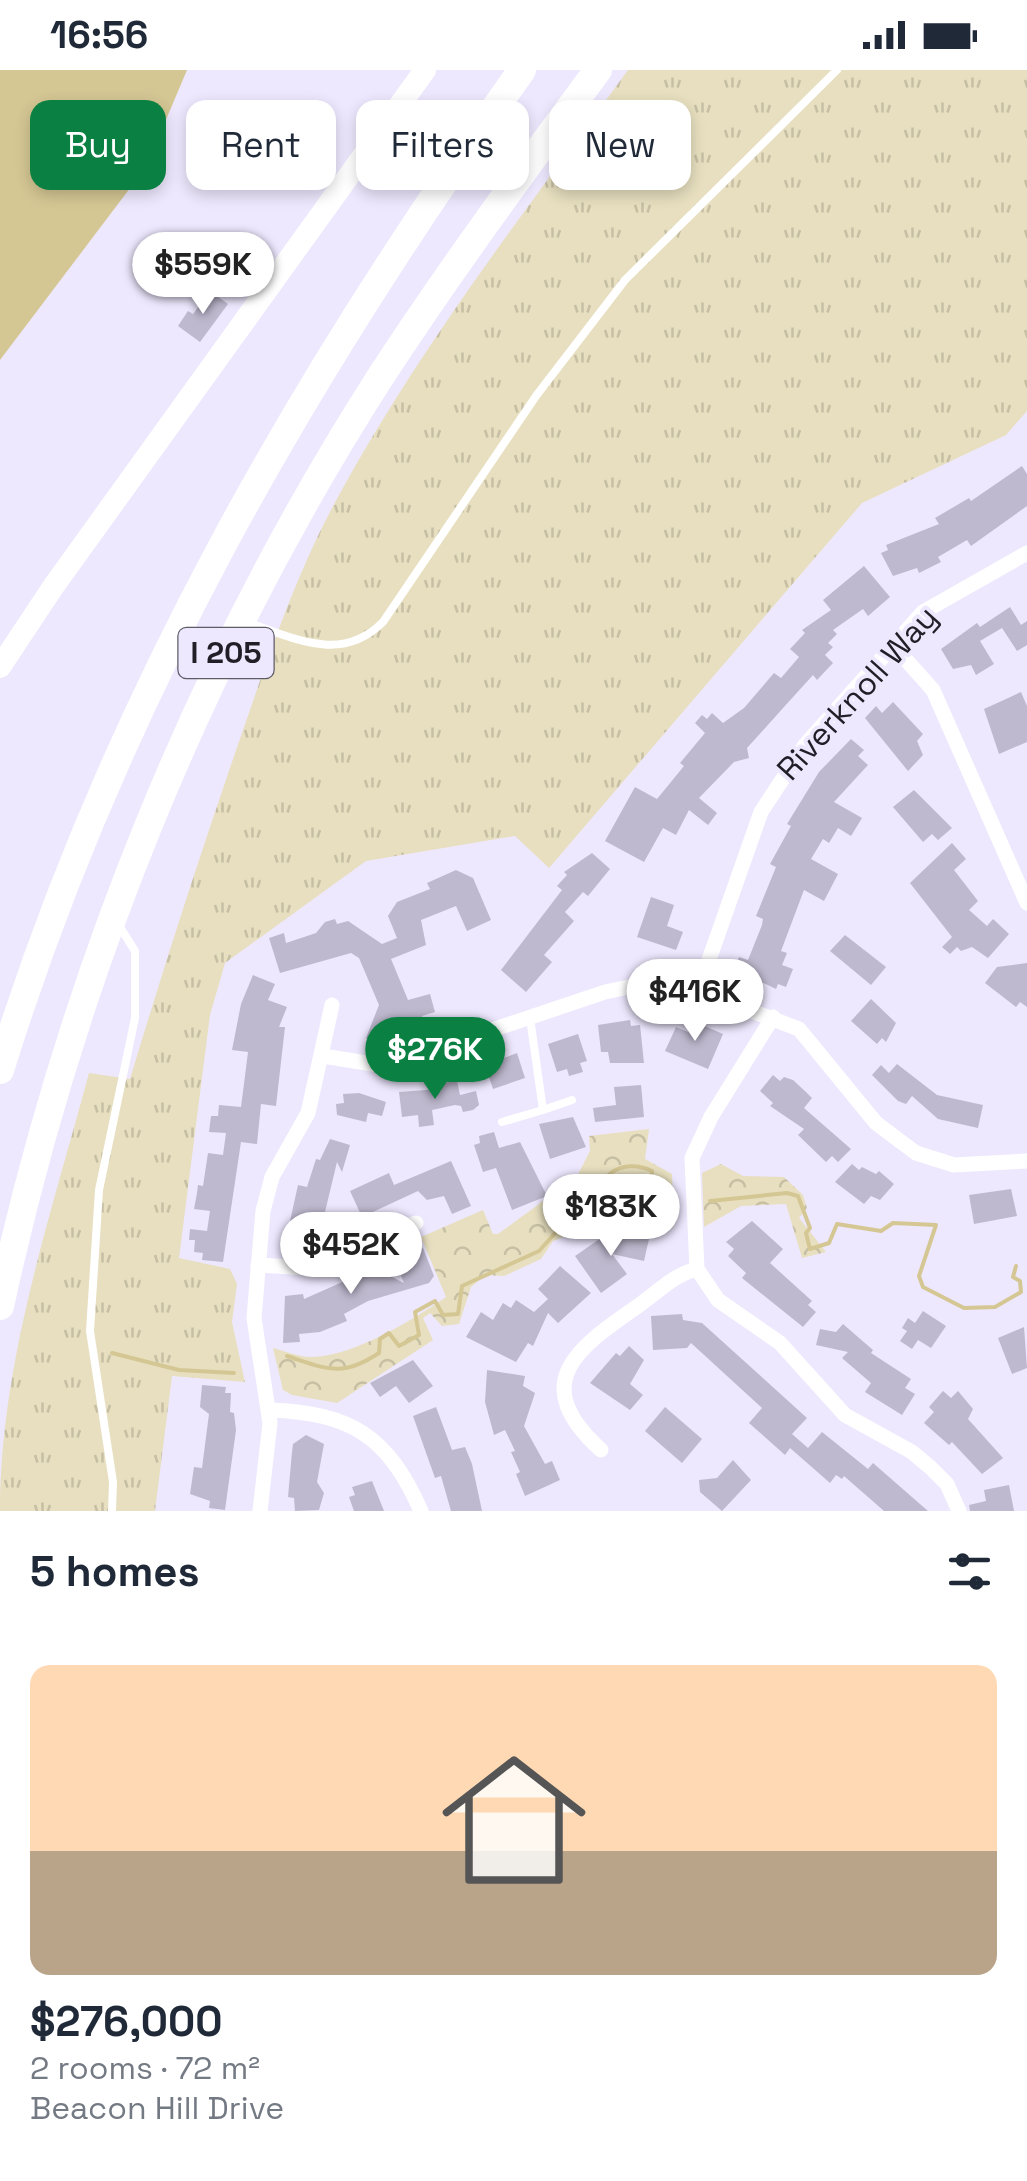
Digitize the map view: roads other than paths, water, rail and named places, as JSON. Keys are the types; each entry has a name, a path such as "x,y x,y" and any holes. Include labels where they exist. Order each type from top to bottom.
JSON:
{"highway":[{"name":"I 205","path":"0,1070 40,949 109,774 225,534 342,335 522,70"},
{"name":"I 205","path":"0,1306 39,1145 113,916 184,742 242,620 378,382 446,278 598,70"}],"street":[{"path":"0,668 53,586 425,70"},
{"name":"Riverknoll Way","path":"698,991 773,787 892,644 936,601 1027,553"},
{"path":"892,644 933,690 1027,902"},
{"path":"324,1056 385,1066 648,981 698,991 774,1018 806,1035 877,1125 908,1148 954,1164 1027,1161"},
{"path":"260,1511 270,1410 254,1318 266,1191 308,1113 324,1056 332,1005"},
{"path":"774,1018 711,1116 692,1158 697,1269 718,1300 784,1347 845,1415 912,1452 931,1468 947,1484 959,1511"},
{"path":"258,1265 310,1268 416,1223"},
{"path":"601,1450 585,1436 568,1406 570,1363 579,1348 608,1326 673,1278 697,1269"},
{"path":"270,1410 316,1414 362,1431 400,1467 421,1511"}],"lane":[{"path":"242,620 324,647 367,638 382,622 536,396 625,280 837,70"},
{"path":"112,1511 113,1482 90,1331 99,1190 135,1018 135,950 113,916"},
{"path":"530,1018 543,1110"},
{"path":"502,1122 572,1100"}],"waterway":[{"path":"287,1356 334,1369 354,1366 379,1353 380,1339 389,1333 399,1346 419,1335 415,1312 435,1301 443,1315 458,1314 462,1286 539,1251 558,1230 591,1224 602,1213 599,1201 604,1180 619,1168 652,1171 652,1194 669,1205"},
{"path":"710,1201 787,1193 798,1196 810,1228 806,1233 810,1249 829,1243 837,1224 881,1231 893,1223 936,1225 919,1276 923,1287 964,1308 995,1307 1021,1292 1020,1281 1013,1277 1016,1266"},
{"path":"112,1353 179,1370 234,1373"}]}
